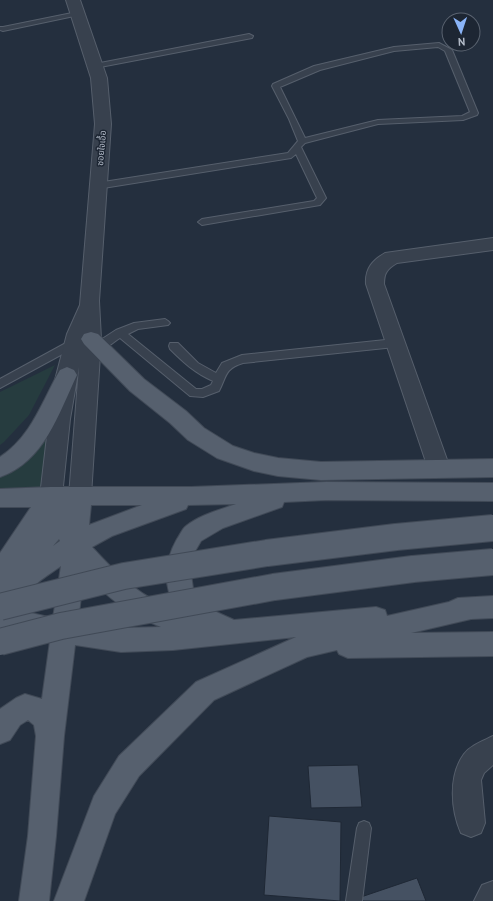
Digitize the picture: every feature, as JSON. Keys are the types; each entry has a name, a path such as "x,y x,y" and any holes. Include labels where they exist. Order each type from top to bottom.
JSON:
{"main road":[{"path":"89,342 136,385 178,417 196,434 224,452 254,462 278,467 322,471 492,468"},
{"path":"0,468 14,459 28,446 40,431 67,375"},
{"path":"326,491 370,470"},
{"path":"0,498 51,496 190,496 300,491 493,492"},
{"path":"233,632 192,613 183,598 179,582 178,568 183,551 193,534 215,521 300,491"},
{"path":"51,496 68,533 102,575 120,591 152,613 179,622 233,632"},
{"path":"1,591 51,496"},
{"path":"1,591 29,554 54,530 80,496"},
{"path":"34,901 42,836 50,736 76,544 80,496"},
{"path":"1,591 76,544 104,529 190,496"},
{"path":"1,591 124,576 267,553 396,537 493,528"},
{"path":"0,642 61,626 274,587 413,569 493,562"},
{"path":"1,591 33,625 59,668"},
{"path":"0,617 63,632 121,640 173,638 482,607"},
{"path":"69,901 104,806 129,766 205,691 304,646 482,607"},
{"path":"304,646 493,644"},
{"path":"0,731 11,716 25,707 38,709 46,718 50,736"}],"street":[{"name":"ซอยใจเอื้อ","path":"75,7 96,66 101,91 103,124 89,301 89,342"},
{"path":"439,468 375,284 374,272 382,263 392,257 493,244"},
{"path":"51,496 60,414 67,375 89,342"},
{"path":"80,496 89,342"},
{"path":"471,824 466,781 471,765 481,755 493,750"},
{"path":"489,901 493,896"}],"lane":[{"path":"3,29 75,7"},
{"path":"96,66 249,36"},
{"path":"97,186 291,155 300,144 378,122 463,118 474,113 448,50 439,45 394,49 317,68 276,86 293,119 300,144 322,198 318,203 202,222"},
{"path":"0,384 89,342 120,333 137,326 165,323"},
{"path":"120,333 194,393 203,393 215,388 222,370 232,363 242,359 395,343"},
{"path":"174,346 194,367 219,379"},
{"path":"354,901 364,828"}],"green space":[{"path":"55,365 29,415 0,445 0,392"},
{"path":"61,414 46,492 0,492 0,469"}],"building":[{"path":"358,765 362,807 311,808 308,766"},
{"path":"269,816 341,822 340,901 264,895"},
{"path":"417,878 426,901 363,901 361,897"}]}
